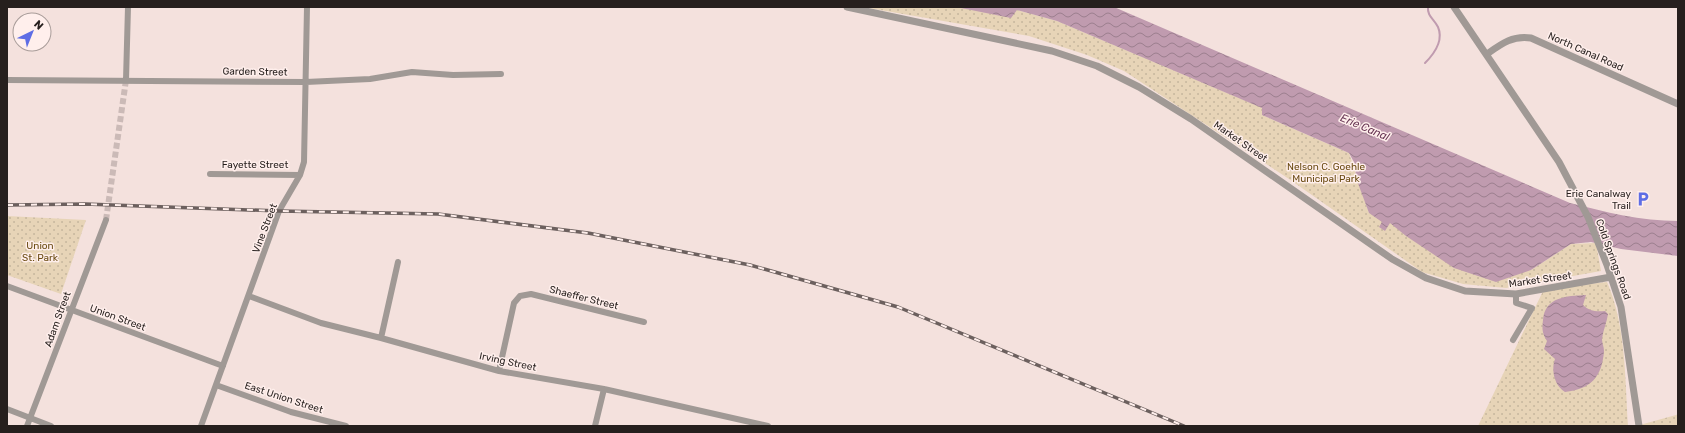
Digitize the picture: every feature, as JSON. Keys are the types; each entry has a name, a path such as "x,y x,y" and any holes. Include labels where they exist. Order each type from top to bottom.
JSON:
{"street":[{"path":"126,80 128,7"},
{"name":"Vine Street","path":"201,426 279,211 300,175 304,162 307,7"},
{"name":"Market Street","path":"847,7 1052,51 1098,66 1139,87 1191,119 1392,259 1426,278 1465,291 1516,294 1611,277"},
{"name":"Cold Springs Road","path":"1454,7 1487,54 1572,184 1588,217 1607,265 1621,307 1639,426"},
{"name":"North Canal Road","path":"1487,54 1511,39 1522,37 1531,38 1678,104"},
{"name":"Garden Street","path":"7,80 306,82 370,79 412,72 453,75 501,74"},
{"name":"Fayette Street","path":"210,174 300,175"},
{"name":"Adam Street","path":"27,426 70,310 106,220"},
{"path":"381,338 398,262"},
{"name":"Union Street","path":"7,286 223,366"},
{"name":"Shaeffer Street","path":"498,371 514,303 520,296 531,294 644,322"},
{"path":"1513,340 1532,308 1516,303 1516,294"},
{"name":"Irving Street","path":"249,296 321,323 381,338 498,371 604,389 768,426"},
{"name":"East Union Street","path":"216,385 291,412 331,424 346,426"},
{"path":"595,426 604,389"},
{"path":"7,410 51,426"}],"green space":[{"name":"Nelson C. Goehle Municipal Park","path":"863,7 956,7 1017,10 1057,21 1263,108 1262,115 1349,153 1369,213 1531,270 1571,244 1596,243 1601,271 1506,288 1463,284 1422,272 1289,179 1124,71 1087,55 1029,36"},
{"name":"Union St. Park","path":"7,216 86,220 61,294 7,275"},
{"path":"1607,282 1618,316 1624,352 1628,426 1478,426 1544,289"},
{"path":"1678,414 1678,426 1636,426 1676,415"}],"water":[{"name":"Erie Canal","path":"956,7 1114,7 1570,203 1637,218 1678,221 1678,256 1621,249 1591,242 1571,244 1531,270 1496,282 1454,268 1406,236 1390,223 1385,231 1379,227 1382,222 1369,213 1356,178 1355,164 1349,153 1262,115 1262,108 1057,21 1017,10 1011,18"},
{"path":"1586,295 1583,305 1585,307 1593,311 1605,311 1608,314 1602,339 1604,351 1603,360 1598,375 1594,380 1582,388 1565,392 1558,385 1554,377 1553,368 1555,359 1544,349 1547,341 1544,336 1543,320 1545,312 1552,302 1564,297"}],"waterway":[{"path":"1425,63 1435,51 1440,37 1440,32 1430,15 1428,7"}],"tunnel":[{"path":"106,220 126,80"}],"railway":[{"path":"7,205 85,204 279,211 438,214 588,233 750,265 898,307 1184,426"}],"place":[{"name":"Erie Canalway Trail","path":"1643,199"}]}
